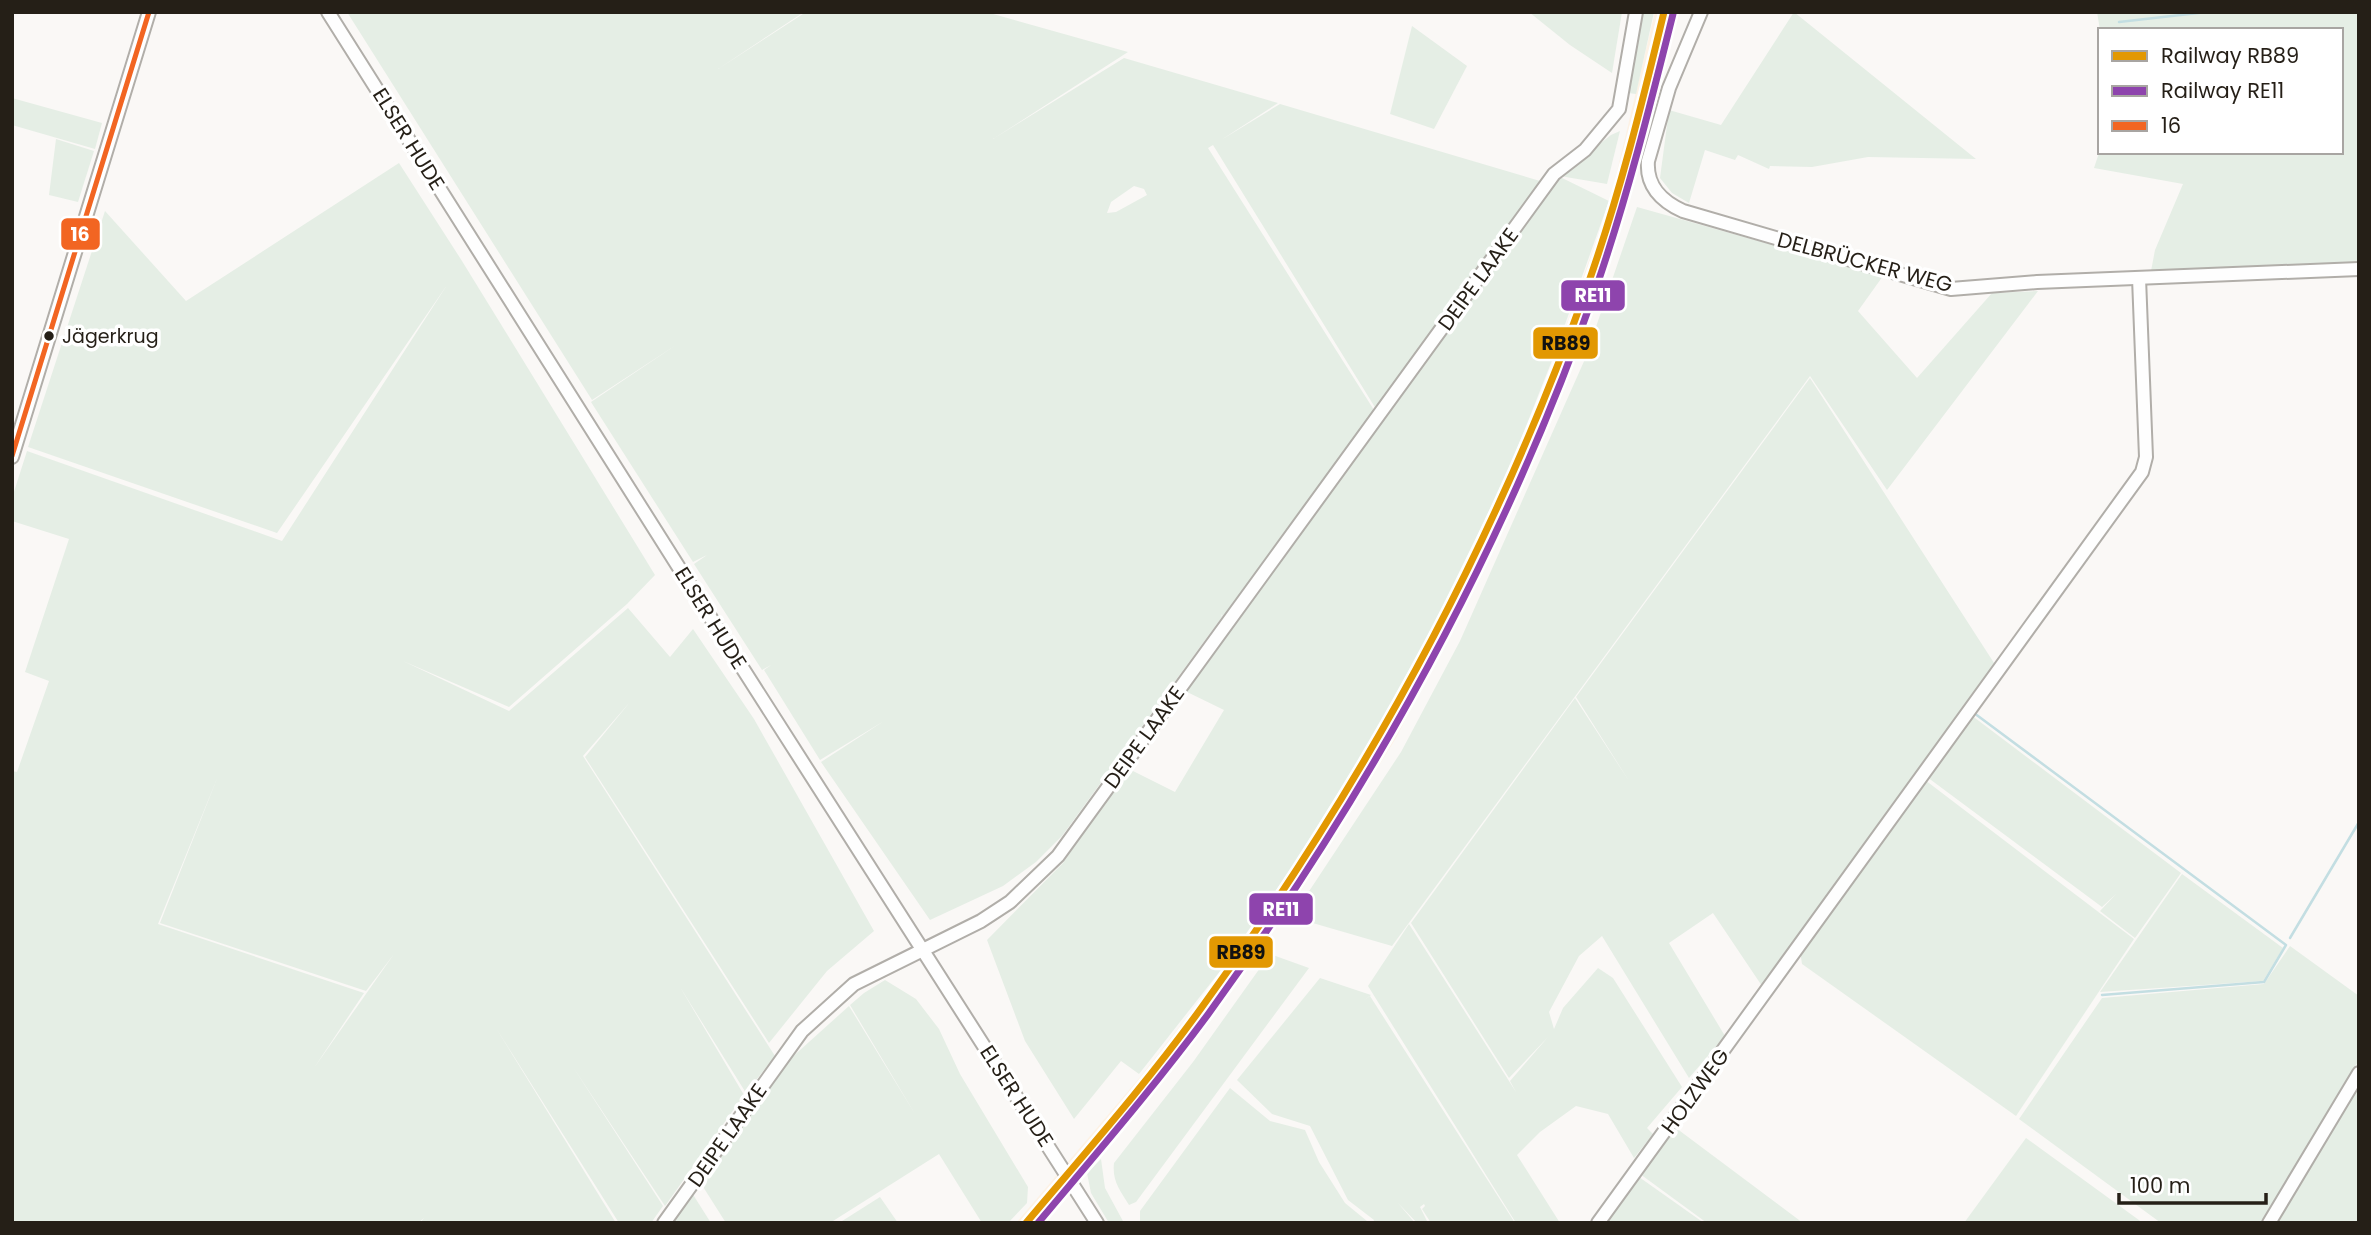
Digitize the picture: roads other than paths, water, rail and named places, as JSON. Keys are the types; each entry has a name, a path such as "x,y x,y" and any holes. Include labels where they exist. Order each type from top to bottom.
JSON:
{"street":[{"path":"12,457 149,12"},
{"name":"ELSER HUDE","path":"328,12 1097,1223"},
{"name":"DEIPE LAAKE","path":"664,1223 802,1031 854,984 981,921 1010,902 1058,856 1554,174 1585,150 1619,108 1636,12"},
{"name":"DELBRÜCKER WEG","path":"1701,12 1669,88 1648,161 1650,183 1673,206 1951,289 2037,282 2359,269"},
{"name":"HOLZWEG","path":"1598,1223 2142,472 2146,457 2139,278"},
{"path":"2269,1223 2359,1073"}],"waterway":[{"path":"2119,22 2207,12"},
{"path":"1974,713 2286,945 2264,982 2102,995"},
{"path":"2290,938 2359,822"}],"rail line":[{"name":"RB89","path":"1026,1223 1160,1062 1261,923 1317,838 1420,661 1511,477 1551,383 1599,253 1620,185 1664,12"},
{"name":"RE11","path":"1038,1223 1168,1067 1268,929 1325,843 1429,665 1520,480 1560,385 1618,220 1673,14"}],"place":[{"name":"Jägerkrug","path":"49,336"}]}
